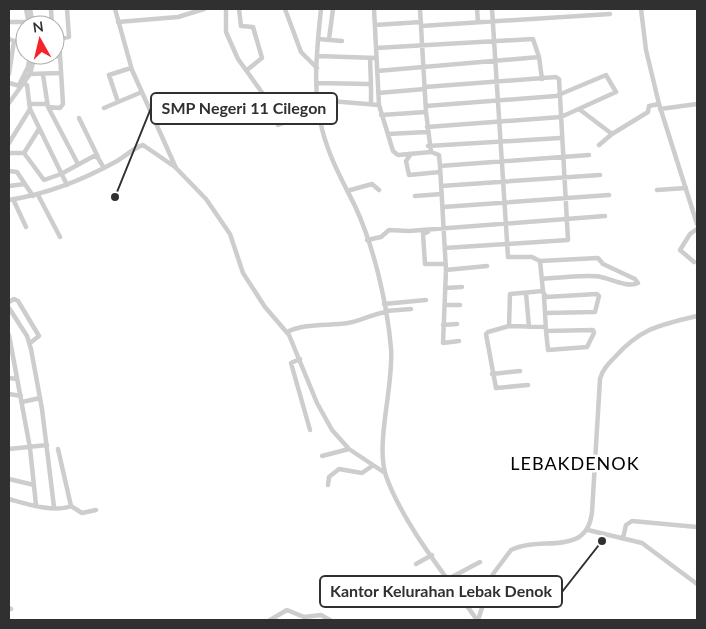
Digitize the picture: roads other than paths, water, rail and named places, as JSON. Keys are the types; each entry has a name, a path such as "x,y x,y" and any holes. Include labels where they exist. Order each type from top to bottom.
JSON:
{"street":[{"path":"65,37 69,36 67,9"},
{"path":"115,9 131,68 176,168"},
{"path":"118,22 165,18 204,9"},
{"path":"226,9 228,36 243,68 248,70 280,123 318,110"},
{"path":"239,9 241,26 253,27 262,58 248,70"},
{"path":"285,9 300,52 317,68"},
{"path":"321,9 317,56 318,110 332,162 347,191 367,240 386,312 391,362 382,452 386,473 404,513 477,620"},
{"path":"329,39 333,9"},
{"path":"374,9 379,104 395,154 431,152 439,155 446,267 443,344 458,341"},
{"path":"420,9 428,146 431,152"},
{"path":"477,9 478,22"},
{"path":"492,9 501,162 507,243 510,258 532,257 540,261 598,258 602,263 635,279 638,283 634,285 601,277 542,279"},
{"path":"641,9 646,50 659,107 697,224"},
{"path":"375,25 478,22 610,14"},
{"path":"318,39 342,41"},
{"path":"376,48 533,39 539,57 542,78"},
{"path":"9,74 11,40"},
{"path":"317,56 376,58"},
{"path":"377,71 539,57"},
{"path":"370,58 371,104"},
{"path":"21,85 29,65"},
{"path":"9,103 30,74 32,65"},
{"path":"30,106 48,105 60,108 63,105 60,65"},
{"path":"118,102 109,75 131,68"},
{"path":"30,74 60,73"},
{"path":"43,75 48,105 78,164"},
{"path":"388,134 500,121 561,117 616,94 607,75 560,95 426,106"},
{"path":"378,93 497,81 558,78 561,117 560,138 564,158 567,241 445,248"},
{"path":"9,83 27,85 30,106 39,129 67,185"},
{"path":"318,83 371,86"},
{"path":"104,108 108,108 142,92"},
{"path":"318,100 379,104"},
{"path":"599,145 612,134 648,112 649,106 697,104"},
{"path":"9,143 30,106"},
{"path":"578,109 612,134"},
{"path":"381,115 426,112"},
{"path":"79,118 104,168"},
{"path":"24,152 39,129"},
{"path":"428,146 560,138"},
{"path":"26,226 11,199 36,195 67,185 104,168 144,144 176,168 206,199 224,224 234,242 243,273 265,306 287,332 328,424 349,449 372,466 386,473"},
{"path":"24,152 43,179 61,174 94,156 98,158"},
{"path":"9,153 24,152"},
{"path":"411,154 406,161 409,175 440,172"},
{"path":"440,166 589,155"},
{"path":"9,171 17,172 36,195 60,237"},
{"path":"441,186 565,179 600,175"},
{"path":"9,186 25,184"},
{"path":"347,191 372,184 379,190"},
{"path":"657,190 686,188"},
{"path":"415,196 442,194"},
{"path":"443,207 609,195"},
{"path":"487,266 446,267 425,264 423,234 444,229 605,216"},
{"path":"367,240 380,237 389,230 444,229"},
{"path":"694,262 680,250 690,234 697,229"},
{"path":"528,385 497,390 492,374 486,333 509,326 546,329 593,330 594,333 587,347 548,350 546,329 545,313 543,294 542,279 540,261"},
{"path":"601,277 602,263"},
{"path":"445,288 462,287"},
{"path":"526,293 529,327"},
{"path":"509,326 509,296 511,294 597,294 598,296 595,312 545,313"},
{"path":"9,302 14,299 18,301 39,336 30,343"},
{"path":"384,304 426,300"},
{"path":"445,305 460,305"},
{"path":"9,308 30,343 47,445 54,507"},
{"path":"287,332 304,327 351,322 374,313 411,309"},
{"path":"477,620 492,574 511,550 577,539 588,530 592,505 601,374 626,345 646,329 697,316"},
{"path":"443,324 457,324"},
{"path":"9,335 11,359 21,396 30,448 36,505"},
{"path":"300,360 291,364 310,430"},
{"path":"492,374 520,370"},
{"path":"9,378 17,379"},
{"path":"9,394 21,396"},
{"path":"22,402 40,398"},
{"path":"9,449 47,445"},
{"path":"58,449 72,506"},
{"path":"322,456 349,449"},
{"path":"328,485 328,477 339,468 362,473 372,466"},
{"path":"9,479 34,485"},
{"path":"9,499 54,507 72,506 82,513 96,510"},
{"path":"623,538 626,525 632,521 697,527"},
{"path":"588,530 642,543 697,584"},
{"path":"416,564 432,555"},
{"path":"448,579 480,562"},
{"path":"270,620 288,610 304,617 321,614 330,620"}],"place":[{"name":"SMP Negeri 11 Cilegon","path":"115,197"},
{"name":"Kantor Kelurahan Lebak Denok","path":"602,541"}],"district":[{"name":"LEBAKDENOK","path":"575,464"}]}
